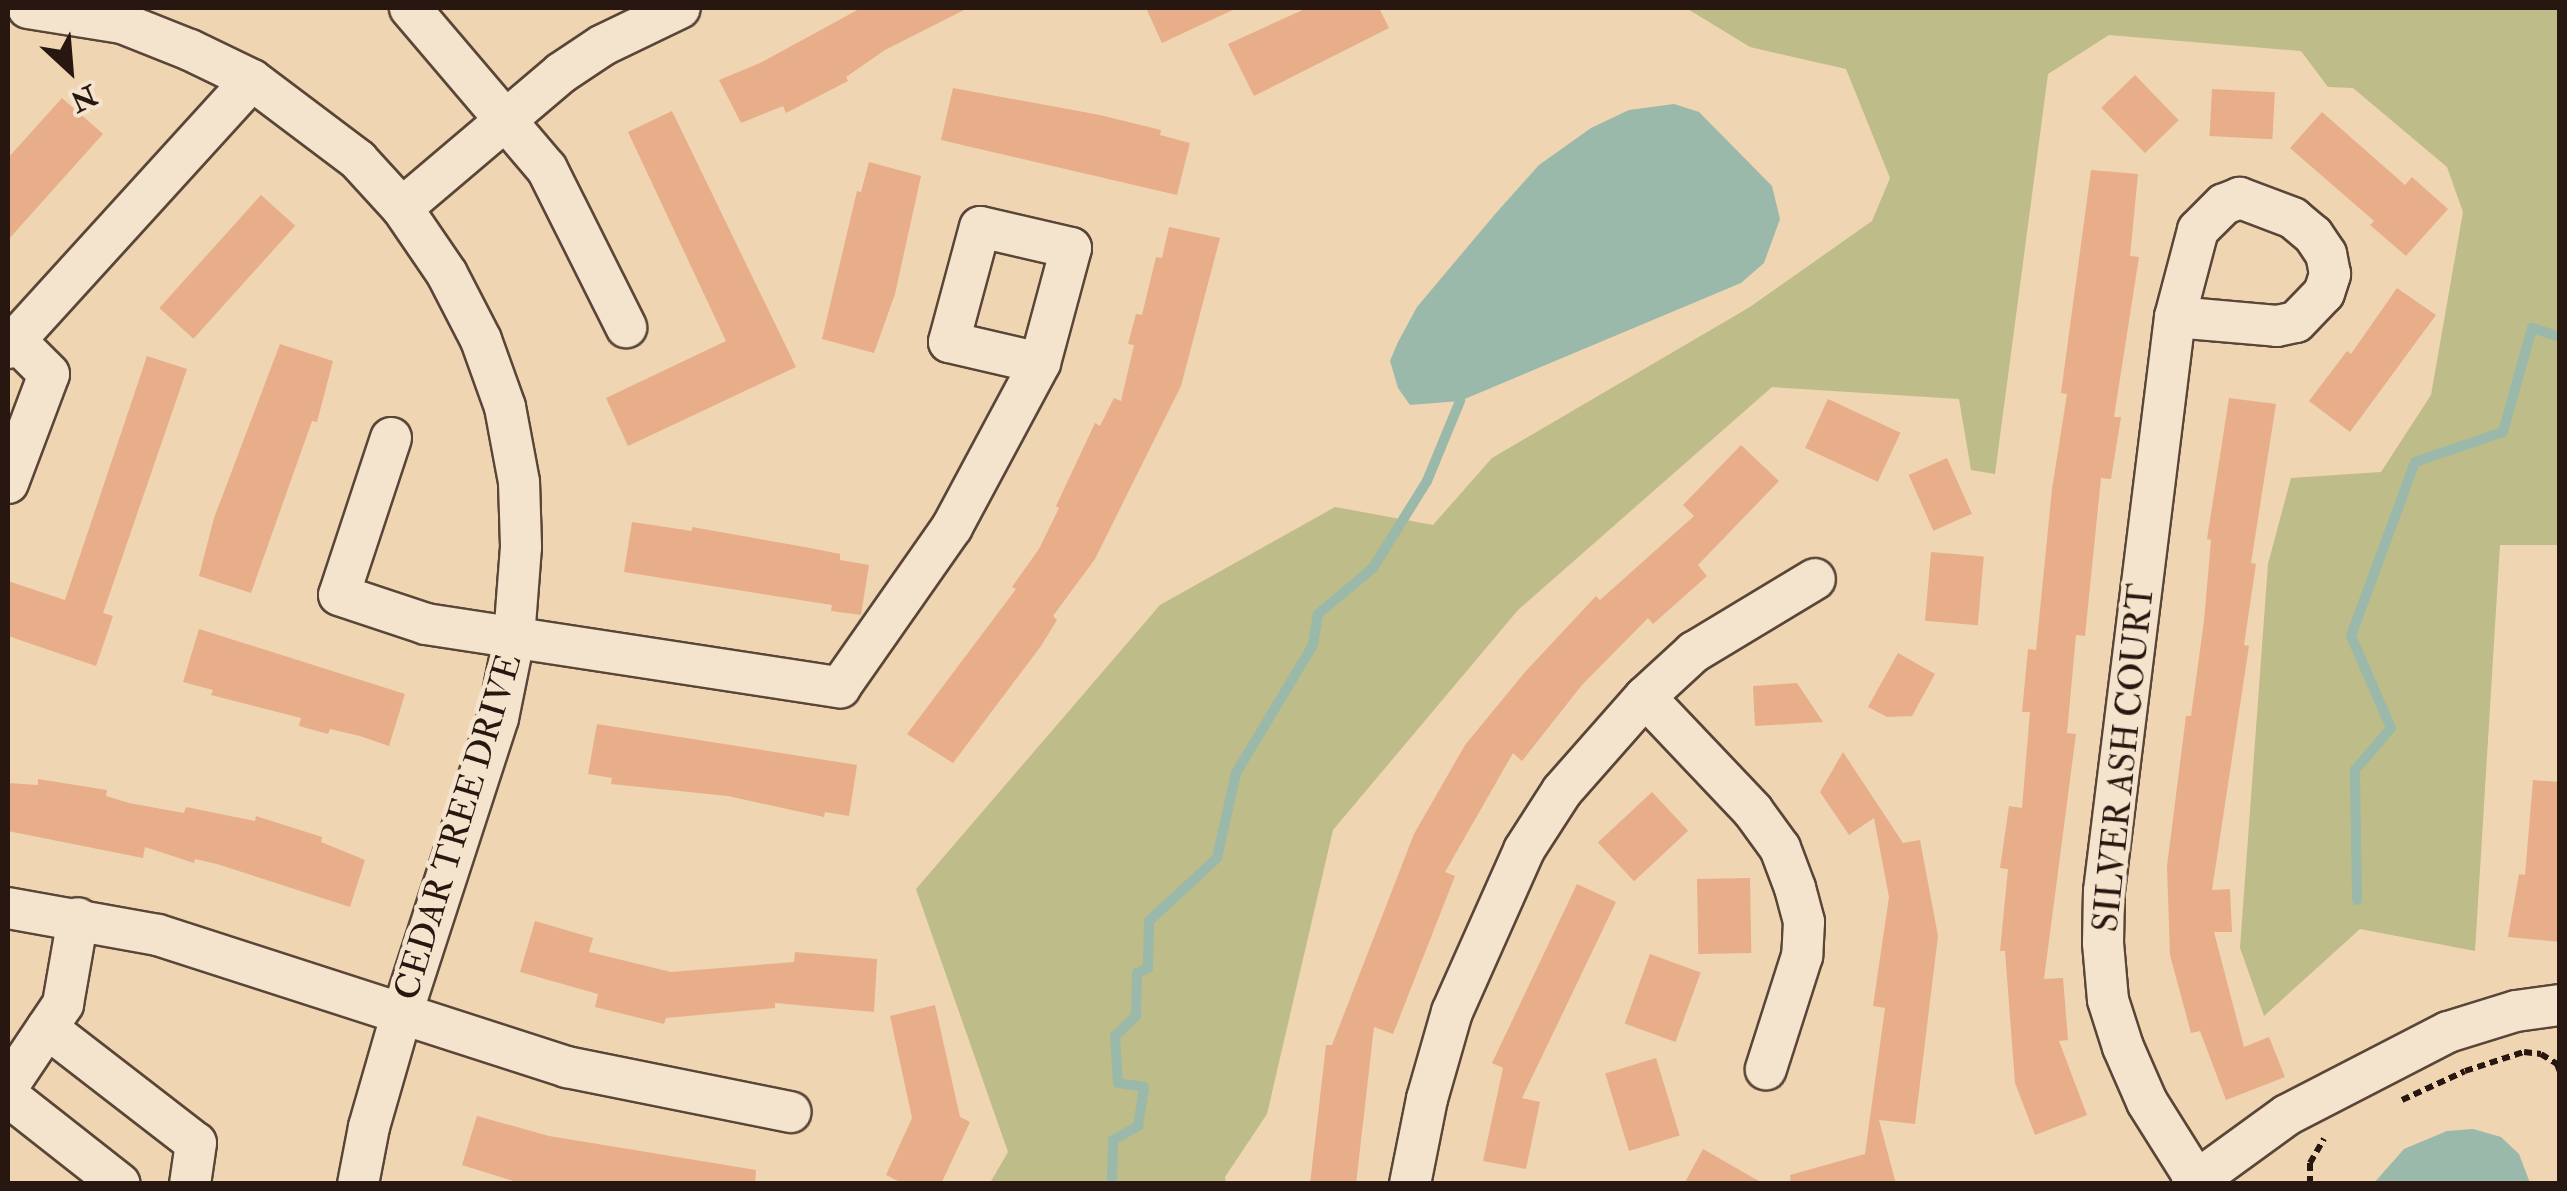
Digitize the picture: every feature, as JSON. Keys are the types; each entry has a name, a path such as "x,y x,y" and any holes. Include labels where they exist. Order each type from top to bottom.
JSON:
{"street":[{"name":"CEDAR TREE DRIVE","path":"28,8 122,23 252,80 358,160 402,208 447,274 481,340 504,407 519,482 521,548 514,639 498,718 401,1016 369,1127 358,1184"},
{"path":"410,8 547,168 626,327"},
{"path":"402,208 506,117 603,45 680,8"},
{"path":"8,483 49,374 11,344 252,80"},
{"name":"SILVER ASH COURT","path":"2175,317 2104,891 2103,943 2108,1000 2124,1047 2147,1102 2194,1182"},
{"path":"391,438 340,595 426,624 840,687 952,527 1040,363"},
{"path":"1410,1184 1427,1099 1452,1012 1524,850 1562,791 1645,697 1708,643 1815,579"},
{"path":"1645,697 1753,811 1780,848 1795,888 1804,922 1802,956 1766,1069"},
{"path":"8,908 158,935 566,1066 791,1112"},
{"path":"8,1086 63,1004 78,918"},
{"path":"2194,1182 2287,1115 2432,1040 2516,1010 2560,1005"},
{"path":"46,1028 196,1143 190,1184"},
{"path":"8,1096 120,1184"}],"path":[{"path":"2396,1104 2464,1070 2524,1052 2540,1054 2557,1064 2560,1072"},
{"path":"2310,1184 2310,1164 2326,1136"}],"shaded area":[{"path":"1686,8 2559,8 2559,545 2500,545 2475,951 2360,929 2264,1016 2240,948 2268,564 2291,478 2381,472 2431,395 2463,212 2447,167 2353,88 2328,87 2301,51 2109,35 2048,74 1995,474 1971,470 1959,399 1772,387 1518,610 1333,830 1267,1114 1225,1177 1226,1183 990,1183 1008,1152 916,889 1160,605 1335,507 1433,525 1492,458 1750,307 1872,221 1890,178 1846,69 1750,47"},
{"path":"1674,104 1699,112 1772,186 1780,219 1764,263 1741,283 1460,401 1410,405 1398,388 1390,361 1398,342 1417,307 1496,213 1539,165 1591,128 1629,110"},
{"path":"2473,1129 2501,1137 2519,1154 2530,1183 2374,1183 2404,1149 2447,1131"}],"building":[{"path":"861,8 968,8 885,50 846,77 848,81 786,113 783,106 741,123 719,80 760,63"},
{"path":"1146,8 1237,8 1162,43"},
{"path":"1307,8 1379,8 1389,28 1254,96 1228,44"},
{"path":"2135,75 2179,120 2145,153 2101,108"},
{"path":"953,88 1100,115 1161,130 1160,135 1190,143 1177,195 941,140"},
{"path":"2212,89 2275,92 2272,139 2210,136"},
{"path":"62,98 103,134 8,240 8,158"},
{"path":"672,111 796,367 628,446 606,398 726,341 628,132"},
{"path":"2322,112 2405,185 2412,177 2448,209 2406,256 2370,225 2374,221 2290,148"},
{"path":"869,162 921,176 895,294 874,353 822,339 857,191 861,192"},
{"path":"2091,170 2138,174 2130,256 2139,257 2114,417 2121,417 2111,479 2101,478 2085,636 2076,635 2067,733 2076,734 2044,979 2063,978 2068,1040 2059,1041 2087,1115 2035,1135 2015,1083 2005,951 2000,951 2008,869 2000,868 2009,806 2022,808 2030,712 2022,712 2028,649 2036,650 2052,489 2067,394 2061,393"},
{"path":"261,195 295,226 193,339 159,308"},
{"path":"1169,227 1220,238 1181,386 1095,559 1053,616 1057,620 1041,646 953,763 907,734 1016,589 1012,587 1039,549 1095,423 1100,426 1114,398 1121,401 1134,345 1128,344 1136,314 1142,315 1156,257 1162,258"},
{"path":"2397,288 2436,315 2350,432 2309,401 2347,351 2351,354"},
{"path":"280,344 333,361 317,422 312,421 251,593 199,576 214,518"},
{"path":"147,356 187,369 103,613 113,616 96,666 8,636 8,581 65,600"},
{"path":"2229,398 2276,404 2251,563 2256,564 2244,645 2249,646 2212,890 2230,889 2232,932 2214,932 2244,1047 2269,1037 2285,1077 2226,1100 2200,1031 2191,1033 2170,955 2167,866 2186,716 2191,716 2204,621 2211,540 2207,539"},
{"path":"1828,399 1901,433 1878,482 1805,448"},
{"path":"1741,445 1779,481 1698,565 1707,576 1653,624 1648,618 1582,685 1522,761 1513,753 1445,872 1455,876 1393,1034 1374,1027 1356,1184 1310,1184 1326,1045 1332,1045 1414,834 1465,745 1525,672 1596,596 1600,600 1694,516 1683,505"},
{"path":"1947,458 1972,514 1933,531 1909,475"},
{"path":"632,522 692,531 692,527 810,548 840,554 840,560 869,565 861,615 831,611 832,605 624,572"},
{"path":"1931,552 1984,557 1978,625 1925,621"},
{"path":"199,629 405,694 389,746 330,729 328,734 299,726 301,718 211,695 213,690 183,682"},
{"path":"1898,653 1935,674 1912,716 1887,717 1868,707"},
{"path":"1797,683 1823,722 1755,726 1753,686"},
{"path":"597,724 857,765 849,816 825,812 824,817 728,796 611,784 612,778 588,774"},
{"path":"1843,752 1903,843 1920,840 1938,936 1915,1124 1879,1120 1896,1184 1791,1184 1790,1175 1865,1154 1885,1008 1873,1006 1889,897 1874,818 1849,835 1820,792"},
{"path":"38,779 107,790 106,796 129,803 184,813 186,807 255,821 256,816 322,837 321,842 365,860 350,907 217,864 195,859 194,863 145,847 143,858 8,831 8,783 38,785"},
{"path":"2533,780 2560,782 2560,942 2508,937 2519,874 2525,875"},
{"path":"1652,792 1688,831 1634,881 1598,842"},
{"path":"1750,878 1751,953 1698,954 1697,879"},
{"path":"1577,884 1616,902 1522,1098 1540,1102 1526,1169 1483,1161 1503,1068 1492,1063"},
{"path":"535,921 593,938 589,952 671,972 794,962 795,952 877,959 874,1012 775,1003 775,1008 666,1018 664,1024 595,1007 598,994 520,972"},
{"path":"1650,954 1701,972 1675,1042 1625,1024"},
{"path":"935,1005 960,1117 970,1122 941,1184 904,1184 886,1175 912,1118 890,1016"},
{"path":"1656,1058 1680,1135 1629,1151 1605,1073"},
{"path":"477,1116 549,1136 756,1170 755,1184 523,1184 462,1165"},
{"path":"1703,1149 1764,1184 1684,1184"}],"waterway":[{"path":"2357,900 2355,770 2391,728 2351,636 2415,462 2503,432 2532,328 2560,337"},
{"path":"1112,1184 1113,1140 1138,1126 1144,1087 1118,1083 1115,1036 1136,1016 1137,973 1148,968 1149,921 1217,858 1236,773 1313,645 1318,614 1373,568 1427,481 1460,401"}]}
